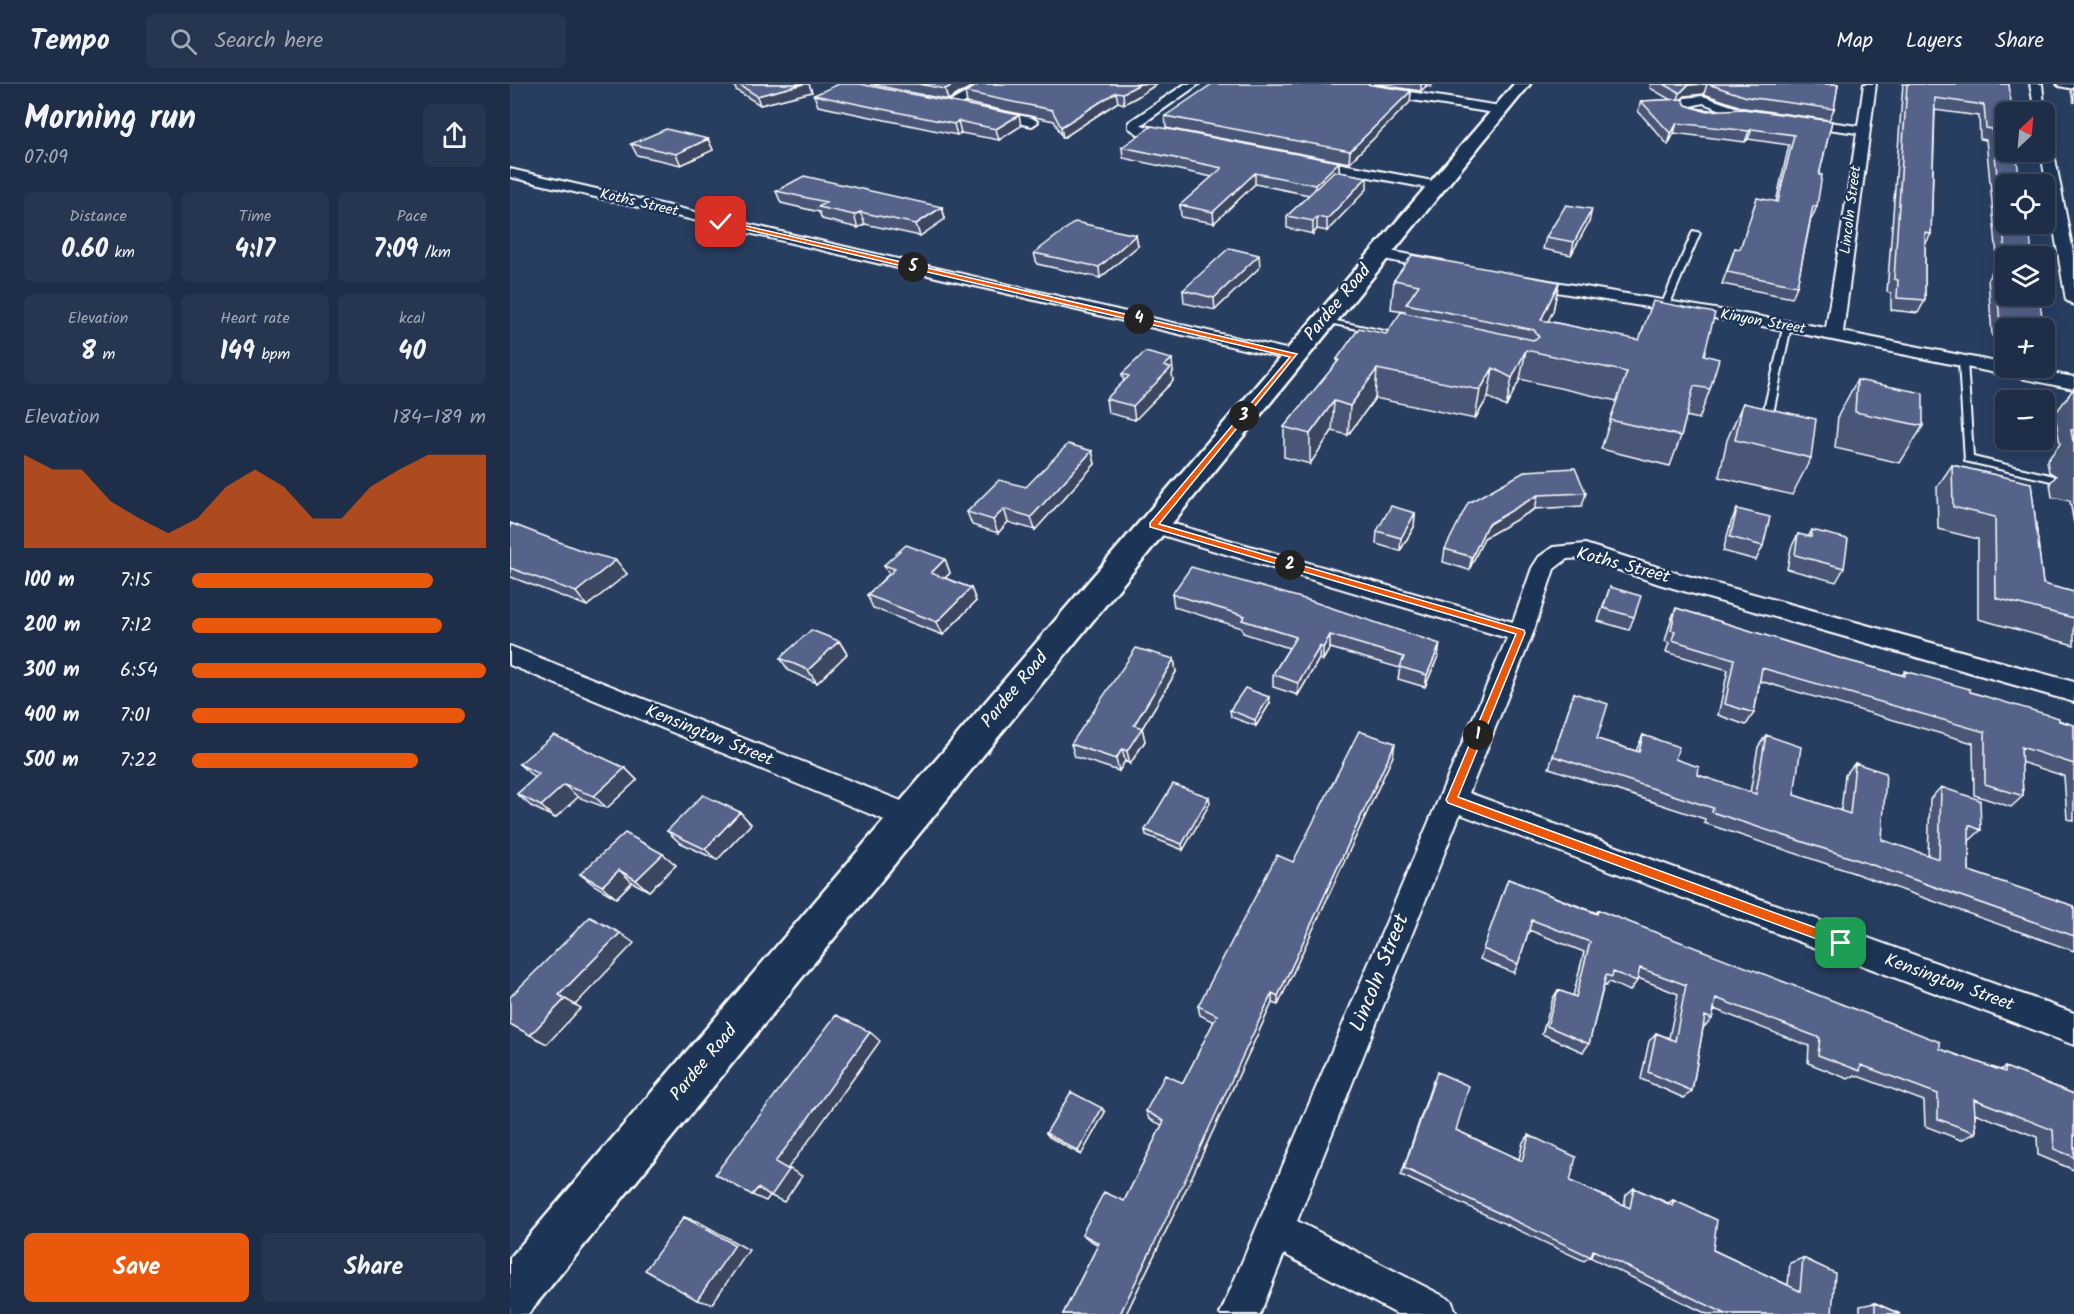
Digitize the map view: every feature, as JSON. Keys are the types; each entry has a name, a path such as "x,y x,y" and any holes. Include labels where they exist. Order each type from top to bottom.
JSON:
{"main road":[{"name":"Pardee Road","path":"510,1297 1522,84"}],"street":[{"path":"990,84 944,105 1032,122"},
{"path":"1189,140 1138,130 1133,125 1193,84"},
{"path":"1337,84 1500,110"},
{"name":"Lincoln Street","path":"1834,335 1870,84"},
{"path":"2036,84 2039,102"},
{"path":"2062,84 2074,86"},
{"path":"1740,113 1862,130"},
{"path":"1295,159 1438,186"},
{"path":"2049,162 2074,300"},
{"name":"Koths Street","path":"510,173 1294,356"},
{"path":"1379,254 1456,269"},
{"name":"Kinyon Street","path":"1512,280 1787,326 2074,383"},
{"path":"1153,525 1521,633"},
{"name":"Koths Street","path":"1521,633 1546,561 1562,552 1585,551 1679,581 2074,692"},
{"name":"Lincoln Street","path":"1240,1314 1521,633"},
{"name":"Kensington Street","path":"510,655 909,817"},
{"name":"Kensington Street","path":"1452,800 2074,1029"},
{"path":"1274,1228 1437,1314"}],"lane":[{"path":"1665,306 1696,233"},
{"path":"1325,320 1414,339"},
{"path":"1767,418 1787,326"},
{"path":"1963,361 1968,459 2051,478"}],"building":[{"path":"738,84 803,84 757,96"},
{"path":"839,84 860,84 1019,115 996,129 958,121 954,124 814,95"},
{"path":"919,84 955,84 945,89"},
{"path":"980,84 1140,84 1123,93 1116,92 1061,127 1052,110 965,92"},
{"path":"1212,84 1366,84 1411,91 1350,151 1165,116"},
{"path":"1664,84 1702,84 1688,85 1680,93"},
{"path":"1708,84 1838,84 1834,109 1747,97"},
{"path":"1907,84 2009,84 2011,102 1995,102 1995,157 1992,129 1986,128 1984,105 1935,98 1931,234 1925,233 1925,300 1897,298 1898,280 1894,279"},
{"path":"1682,99 1686,105 1704,111 1743,109 1832,121 1819,175 1822,175 1817,206 1813,206 1797,286 1727,272 1735,248 1740,249 1757,198 1778,202 1794,135 1677,123 1671,134 1641,101"},
{"path":"1152,126 1339,162 1315,185 1255,173 1213,212 1180,205 1222,168 1122,147"},
{"path":"666,129 708,139 676,154 631,144"},
{"path":"1996,162 2017,162 2019,174 1997,174"},
{"path":"1334,171 1367,177 1327,219 1317,217 1313,221 1287,216"},
{"path":"804,176 942,207 916,224 860,212 854,215 818,207 826,202 776,191"},
{"path":"1566,205 1592,209 1574,242 1546,237"},
{"path":"1075,222 1136,235 1099,267 1034,253"},
{"path":"2003,234 2030,234 2031,246 2005,246"},
{"path":"1229,248 1259,255 1214,298 1183,290"},
{"path":"1412,255 1559,282 1541,320 1639,340 1653,301 1715,313 1704,355 1719,359 1710,389 1694,386 1681,436 1610,420 1627,372 1526,350 1512,378 1493,368 1480,390 1377,369 1350,406 1334,401 1310,434 1284,427 1339,360 1337,359 1359,328 1386,334 1401,312 1533,340 1539,337 1534,330 1406,304 1419,285 1394,280"},
{"path":"1999,306 2040,306 2042,318 2000,318"},
{"path":"1145,352 1172,359 1164,366 1171,368 1133,406 1106,399 1129,376 1122,374"},
{"path":"1857,380 1923,393 1923,426 1855,412"},
{"path":"1743,403 1816,419 1811,458 1735,440"},
{"path":"1068,444 1092,451 1031,517 1004,509 993,520 967,512 999,480 1026,487"},
{"path":"1952,465 2031,483 2043,584 2074,592 2074,618 1996,598 1995,517 1953,507"},
{"path":"1575,468 1586,493 1538,495 1487,525 1472,557 1445,549 1468,503 1526,471"},
{"path":"1391,506 1415,513 1401,538 1377,531"},
{"path":"1737,509 1770,517 1763,546 1730,537"},
{"path":"510,523 588,553 616,560 576,592 510,568"},
{"path":"1812,530 1848,539 1844,568 1795,555 1798,534 1811,537"},
{"path":"906,545 945,559 931,573 971,588 937,622 867,595 895,569 884,565"},
{"path":"1191,567 1308,600 1440,644 1427,675 1400,667 1404,657 1330,635 1323,648 1320,646 1298,683 1273,674 1296,637 1242,620 1245,616 1172,594"},
{"path":"1610,587 1641,596 1634,617 1603,608"},
{"path":"1676,608 1849,661 1905,676 1905,671 1970,689 1970,692 2059,718 2059,721 2074,725 2074,764 2021,747 2023,796 1985,784 1985,732 1762,668 1754,713 1725,704 1734,659 1672,640 1675,631 1671,630"},
{"path":"811,630 839,641 808,670 780,658"},
{"path":"1136,648 1174,659 1134,725 1142,728 1127,751 1122,749 1116,759 1071,744"},
{"path":"1245,688 1269,697 1255,720 1230,710"},
{"path":"1574,693 1608,704 1597,739 1639,752 1643,735 1679,747 1675,759 1699,767 1698,775 1756,794 1766,735 1801,747 1794,795 1850,814 1855,763 1886,773 1882,840 1939,859 1941,787 1980,800 1981,830 1969,825 1969,871 2074,906 2074,936 1864,862 1712,812 1713,808 1553,756"},
{"path":"1359,731 1395,743 1278,996 1272,993 1120,1314 1063,1314 1099,1243 1082,1234 1104,1192 1124,1201 1164,1121 1146,1111 1165,1075 1183,1083 1217,1015 1198,1006 1277,855 1293,862"},
{"path":"554,735 625,768 594,796 564,785 541,806 517,794 539,774 519,764"},
{"path":"1173,784 1209,797 1182,844 1145,830"},
{"path":"703,795 740,812 705,849 667,831"},
{"path":"625,833 663,854 636,880 619,870 602,886 580,874"},
{"path":"1508,879 1597,914 1598,910 1940,1042 1940,1049 2005,1072 2005,1067 2074,1094 2074,1157 2054,1149 2053,1130 1974,1099 1976,1133 1938,1119 1938,1094 1861,1065 1860,1071 1818,1055 1820,1038 1716,998 1712,1019 1705,1016 1692,1091 1648,1072 1656,1033 1675,1041 1686,985 1640,968 1637,981 1613,972 1612,977 1606,975 1589,1044 1547,1026 1558,990 1576,997 1590,942 1532,920 1518,964 1483,949"},
{"path":"590,917 620,933 559,995 565,999 530,1035 510,1024 510,997"},
{"path":"836,1015 870,1032 775,1162 789,1170 771,1196 758,1188 752,1195 715,1174"},
{"path":"1437,1072 1469,1086 1456,1130 1522,1161 1529,1135 1576,1157 1570,1181 1630,1208 1634,1188 1673,1206 1673,1200 1717,1220 1713,1250 1800,1291 1803,1258 1835,1273 1832,1314 1726,1314 1593,1250 1591,1257 1404,1168"},
{"path":"1071,1092 1102,1108 1078,1151 1046,1133"},
{"path":"684,1217 735,1245 697,1300 645,1270"},
{"path":"1875,1303 1900,1314 1875,1314"}],"route":[{"path":"721,222 1294,356 1153,525 1521,633 1452,800 1841,943"}]}
